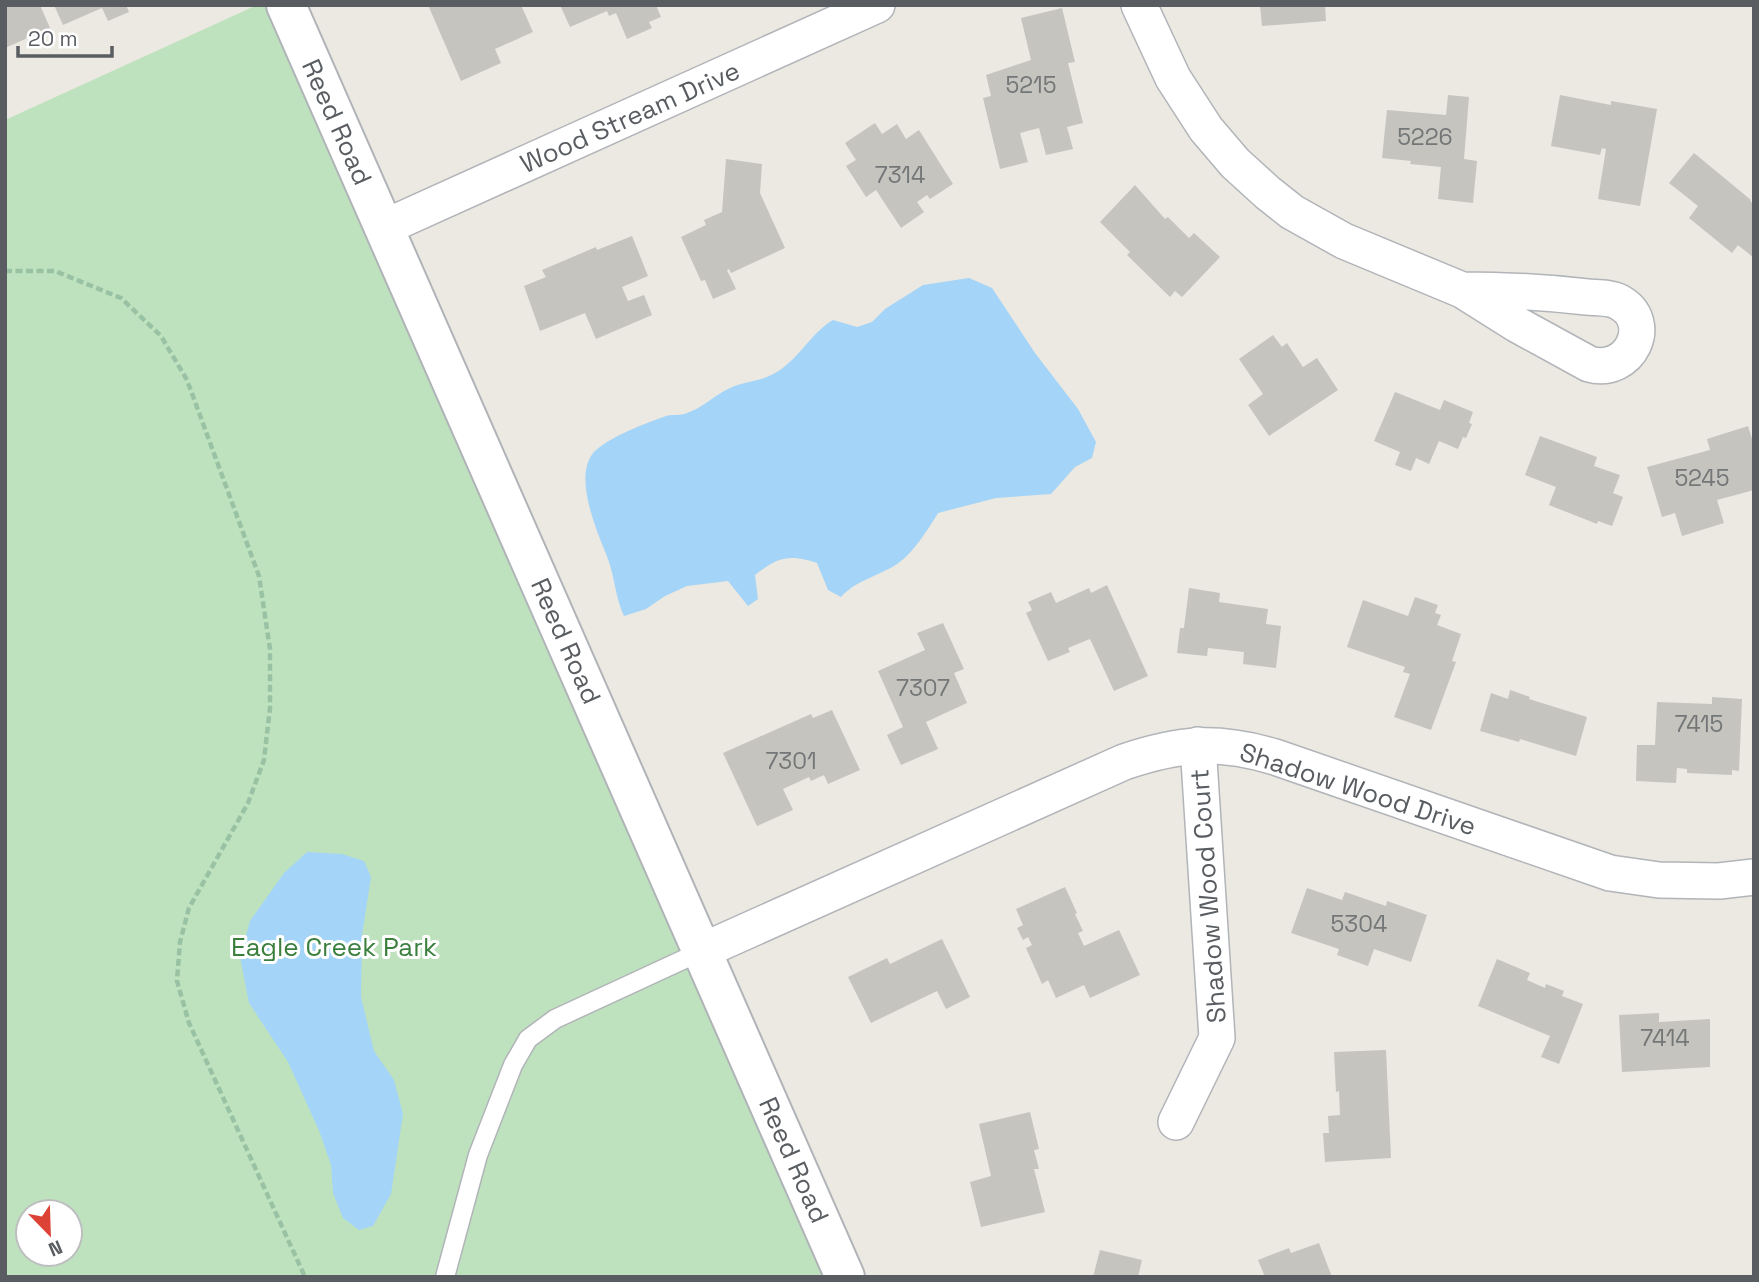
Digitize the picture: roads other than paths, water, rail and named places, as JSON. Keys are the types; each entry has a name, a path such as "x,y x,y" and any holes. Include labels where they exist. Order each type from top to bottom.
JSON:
{"main road":[{"name":"Reed Road","path":"286,5 845,1277"}],"street":[{"name":"Wood Stream Drive","path":"383,228 877,5"},
{"path":"1139,5 1173,78 1206,129 1235,163 1268,193 1292,212 1344,241 1462,290"},
{"name":"Shadow Wood Drive","path":"702,951 1124,762 1148,753 1198,745 1244,749 1275,757 1610,873 1659,880 1719,881 1754,877"},
{"name":"Shadow Wood Court","path":"1176,1122 1217,1038 1198,745"}],"lane":[{"path":"445,1277 478,1155 513,1065 528,1039 555,1019 702,951"}],"water":[{"path":"969,278 992,288 1035,353 1078,409 1096,442 1092,458 1075,467 1051,494 996,498 938,513 920,541 903,560 854,586 841,597 828,590 817,563 791,558 770,564 755,575 758,599 748,606 728,581 687,586 646,609 624,616 586,490 588,463 594,452 628,431 666,416 692,411 733,387 779,371 833,320 857,327 872,322 885,309 923,285"},
{"path":"307,852 342,854 364,861 371,877 362,935 361,997 374,1051 394,1080 403,1114 391,1194 373,1226 359,1230 343,1218 333,1193 331,1165 320,1133 288,1062 249,1003 240,957 250,921 284,873"}],"park label":[{"name":"Eagle Creek Park","path":"334,947"}]}
